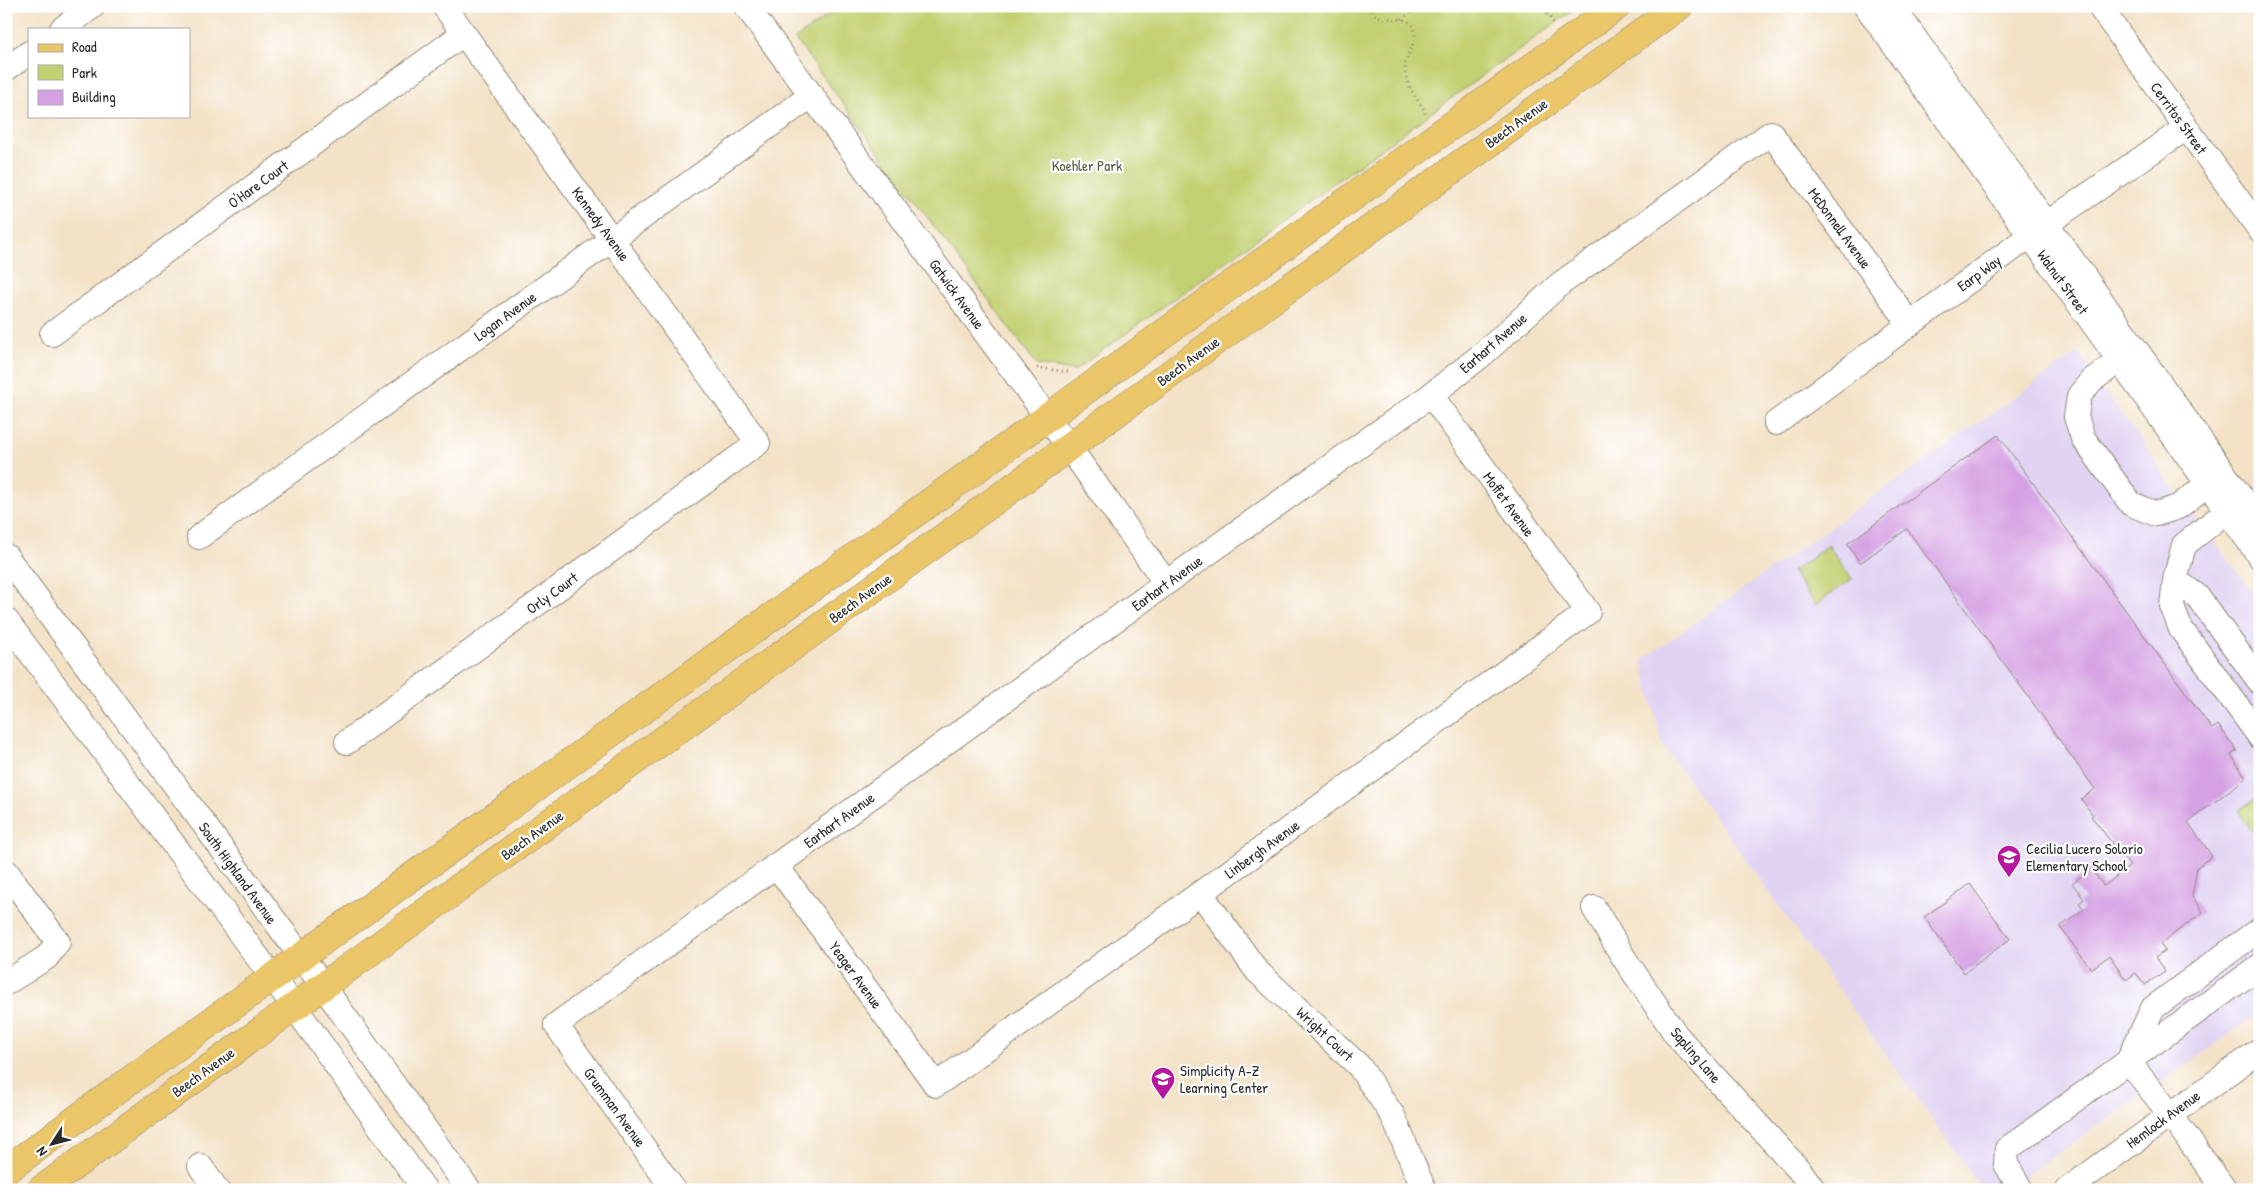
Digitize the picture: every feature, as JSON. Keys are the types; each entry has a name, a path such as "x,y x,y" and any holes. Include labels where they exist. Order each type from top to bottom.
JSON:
{"main road":[{"path":"6,1170 1617,6"},
{"name":"Beech Avenue","path":"41,1190 1679,6"}],"street":[{"path":"63,28 93,6"},
{"name":"Kennedy Avenue","path":"444,6 758,443"},
{"name":"Gatwick Avenue","path":"746,6 1070,447 1166,583"},
{"name":"Walnut Street","path":"1866,6 2038,230 2222,496 2260,557"},
{"name":"Walnut Street","path":"1892,6 2120,360 2222,496 2260,524"},
{"name":"Cerritos Street","path":"2100,6 2260,230"},
{"name":"O'Hare Court","path":"52,334 463,34"},
{"path":"6,69 28,54"},
{"name":"Logan Avenue","path":"199,537 812,95"},
{"name":"Earp Way","path":"1776,423 2038,230 2186,128"},
{"name":"McDonnell Avenue","path":"1771,133 1910,324"},
{"name":"Earhart Avenue","path":"556,1025 1166,583 1431,395 1483,354 1560,284 1771,133"},
{"path":"2120,360 2091,381 2079,396 2076,417 2083,438 2131,504 2156,514 2222,496"},
{"name":"Moffet Avenue","path":"1431,395 1588,612"},
{"name":"Orly Court","path":"347,742 758,443"},
{"path":"2222,496 2184,545 2175,580 2172,606 2181,629 2260,737"},
{"name":"South Highland Avenue","path":"6,556 323,986 469,1190"},
{"path":"2175,580 2197,596 2260,682"},
{"name":"Linbergh Avenue","path":"936,1085 1588,612"},
{"path":"6,620 294,1006 425,1190"},
{"name":"Yeager Avenue","path":"776,865 936,1085"},
{"path":"6,871 58,942 47,957 6,983"},
{"name":"Wright Court","path":"1201,894 1257,971 1359,1066 1393,1116 1424,1190"},
{"name":"Sapling Lane","path":"1594,908 1624,958 1677,1036 1800,1171 1814,1190"},
{"path":"2128,1061 2153,1008 2260,929"},
{"path":"2021,1190 2006,1164 2007,1149 2260,966"},
{"name":"Grumman Avenue","path":"556,1025 674,1190"},
{"name":"Hemlock Avenue","path":"2067,1190 2260,1050"},
{"path":"2128,1061 2170,1114 2225,1190"},
{"path":"200,1166 217,1190"}],"path":[{"path":"1369,6 1372,13 1380,18 1402,19 1408,21 1414,28 1416,37 1409,50 1405,66 1412,91 1425,111 1425,117 1422,122"},
{"path":"1402,19 1420,6"},
{"path":"1541,6 1556,26"},
{"path":"1036,368 1075,372"}],"shaded area":[{"name":"Cecilia Lucero Solorio Elementary School","path":"2079,352 2102,389 2141,439 2173,489 2260,602 2260,1012 2171,1076 2005,1190 1983,1190 1662,744 1642,660"}],"green space":[{"name":"Koehler Park","path":"841,6 1579,6 1074,371 1037,365 795,39"},
{"path":"1828,545 1852,579 1816,605 1792,572"},
{"path":"2260,795 2260,839 2259,840 2238,811"}],"building":[{"path":"1998,435 2212,729 2218,725 2237,751 2231,755 2246,778 2188,822 2212,856 2197,867 2192,897 2203,912 2160,944 2165,951 2155,958 2165,971 2145,985 2136,973 2126,980 2109,956 2091,969 2060,927 2084,909 2079,903 2084,899 2072,883 2091,869 2104,886 2130,866 2091,816 2093,815 2081,799 2095,789 1907,529 1860,563 1847,544"},
{"path":"1970,884 2010,939 1964,973 1924,917"}],"place":[{"name":"Cecilia Lucero Solorio Elementary School","path":"2009,878"},
{"name":"Simplicity A-Z Learning Center","path":"1163,1100"}]}
